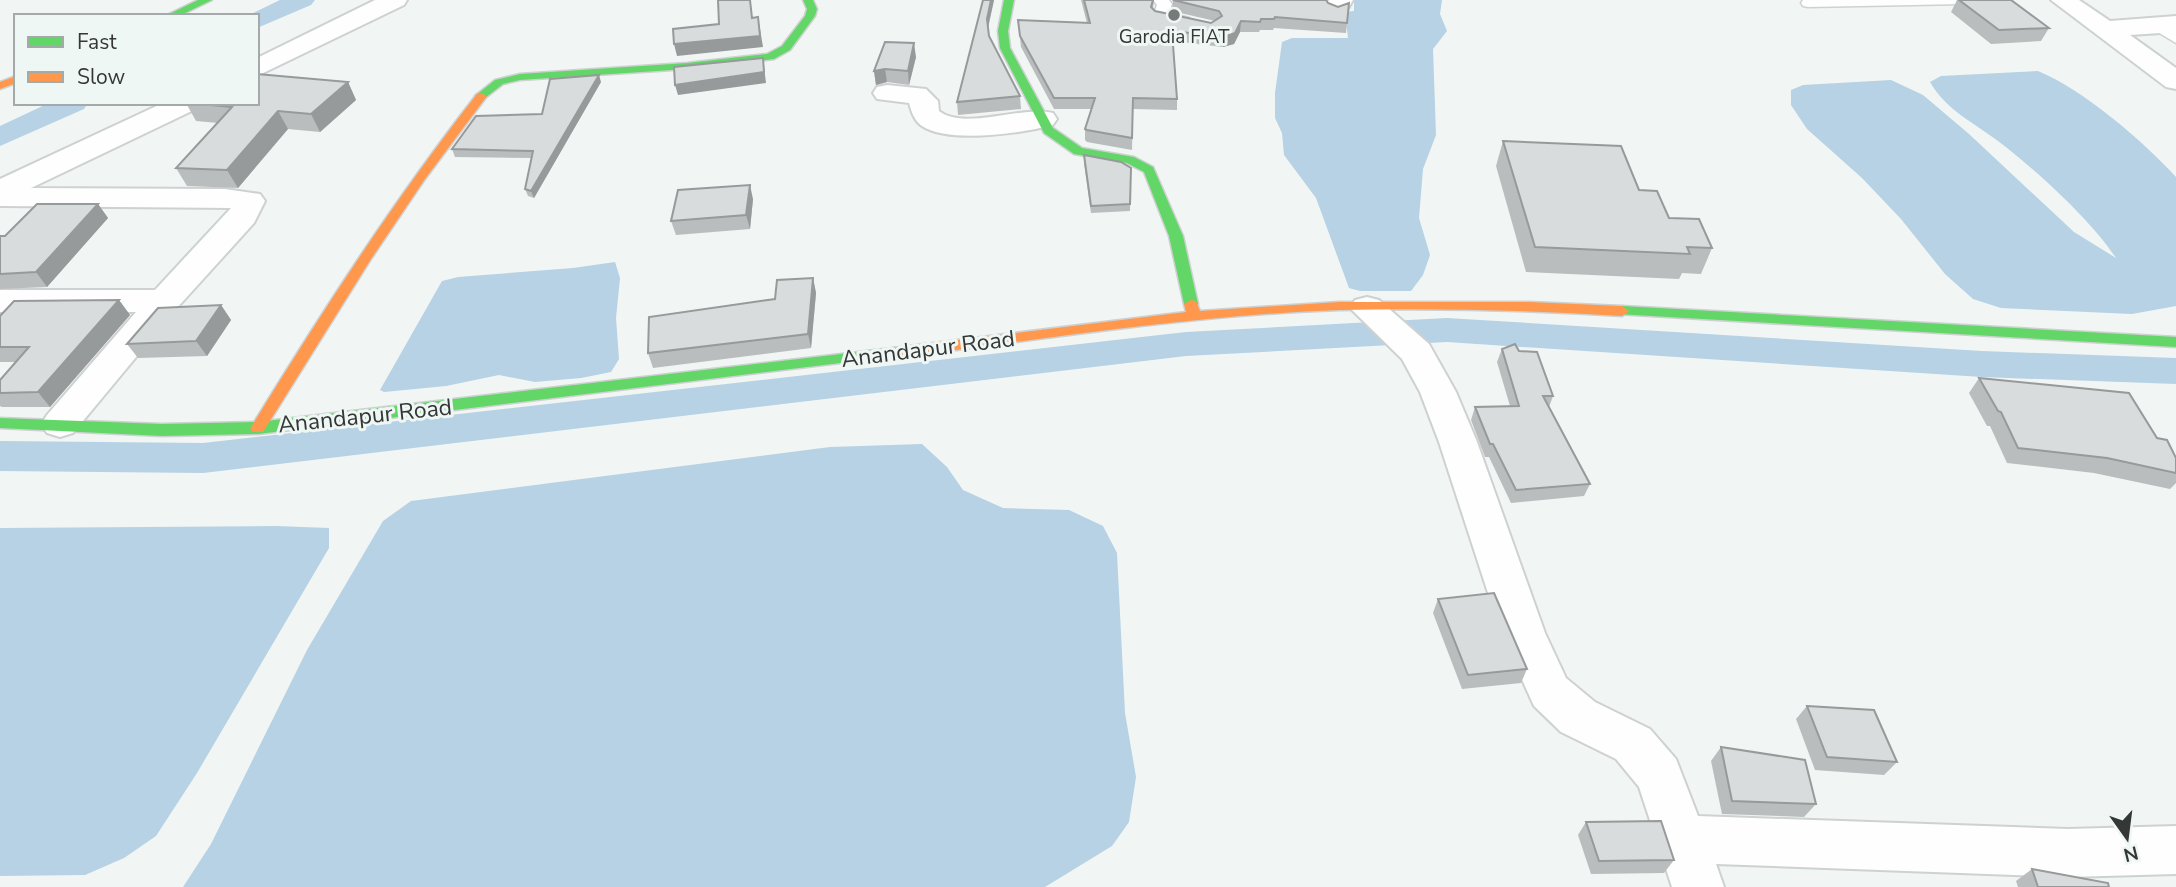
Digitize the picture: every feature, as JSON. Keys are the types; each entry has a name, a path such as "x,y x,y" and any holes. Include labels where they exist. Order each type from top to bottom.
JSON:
{"street":[{"path":"259,67 395,0"},
{"name":"Anandapur Road","path":"258,428 328,311 405,193 486,90 499,82 520,77 687,66 770,57 786,48 810,16 812,9 808,0"},
{"path":"1009,0 1003,31 1005,48 1048,130 1078,151 1130,160 1149,170 1176,236 1194,316"},
{"path":"2063,0 2176,81"},
{"path":"181,14 209,9"},
{"path":"2105,29 2169,29"},
{"path":"887,93 916,95 924,101 924,111 932,120 954,124 993,125 1043,119"},
{"path":"0,191 182,105"},
{"path":"0,197 225,198 249,201 243,216 164,301 60,424"},
{"path":"0,301 164,301"},
{"name":"Anandapur Road","path":"0,423 162,430 258,428 630,386 1194,316 1339,306 1389,328 1529,306 2176,342"},
{"path":"1389,328 1438,392 1523,633 1550,691 1578,717 1633,744 1659,775 1698,887"},
{"path":"1681,839 2068,853 2176,850"}],"lane":[{"path":"1808,3 1964,0"},
{"path":"1163,1 1160,16 1199,24"}],"water":[{"path":"1354,0 1442,0 1440,14 1447,31 1433,49 1436,135 1423,169 1419,218 1430,255 1423,275 1411,291 1360,291 1349,288 1316,198 1284,155 1282,133 1275,118 1275,93 1282,42 1292,38 1348,38 1345,12 1354,11"},
{"path":"2038,71 2093,103 2147,148 2176,177 2176,306 2132,314 2001,308 1973,299 1945,274 1901,219 1862,178 1807,129 1791,105 1791,90 1803,85 1891,80 1923,95 2074,232 2116,258 2092,227 2062,196 1998,141 1952,108 1930,82 1941,76"},
{"path":"615,262 620,278 616,318 619,359 611,372 535,382 499,375 446,386 384,392 380,390 442,281 458,277"},
{"path":"922,444 947,467 963,490 1003,508 1069,510 1103,526 1117,553 1125,713 1136,777 1129,822 1112,846 1045,887 183,887 211,844 307,650 383,521 411,501 830,447"},
{"path":"0,528 329,528 329,548 197,773 156,836 124,858 85,875 0,876"}],"building":[{"path":"718,0 750,0 752,18 758,17 760,36 674,44 673,29 719,24"},
{"path":"983,0 991,0 987,19 989,36 1020,96 957,102"},
{"path":"1084,0 1153,0 1151,7 1155,11 1211,23 1222,16 1219,11 1173,0 1326,0 1338,7 1349,3 1347,23 1275,17 1261,19 1260,22 1241,21 1235,33 1224,37 1172,31 1177,99 1133,98 1132,138 1085,129 1095,98 1054,98 1020,36 1018,20 1090,23"},
{"path":"1959,0 2011,0 2049,28 1999,30"},
{"path":"885,42 914,43 908,71 874,71"},
{"path":"763,58 764,72 675,85 674,67"},
{"path":"259,74 348,82 311,114 278,111 227,170 176,168 232,107 210,105 259,105"},
{"path":"599,75 531,191 525,189 533,151 452,149 476,116 542,114 550,79"},
{"path":"1503,141 1621,146 1639,190 1657,191 1669,218 1699,219 1712,248 1687,247 1690,254 1535,247"},
{"path":"1084,155 1121,162 1131,168 1130,204 1091,206"},
{"path":"750,185 746,215 671,221 678,190"},
{"path":"37,204 98,204 36,272 0,274 0,236 5,236"},
{"path":"813,278 808,334 648,353 649,317 775,299 777,280"},
{"path":"119,300 38,392 0,393 0,380 29,347 0,347 0,316 14,301"},
{"path":"221,305 196,341 127,344 158,308"},
{"path":"1515,344 1519,351 1537,352 1553,396 1543,396 1590,484 1516,490 1493,444 1490,444 1475,407 1519,406 1502,349"},
{"path":"1979,378 2129,393 2157,438 2167,440 2176,458 2176,473 2107,458 2018,448 2001,412"},
{"path":"1494,593 1527,669 1468,675 1438,599"},
{"path":"1807,706 1874,710 1897,762 1827,757"},
{"path":"1721,747 1805,760 1816,804 1732,801"},
{"path":"1661,821 1674,860 1599,861 1586,822"},
{"path":"2032,869 2108,883 2109,887 2038,887"}],"waterway":[{"path":"259,19 302,0"},
{"path":"0,137 70,105"},
{"path":"0,456 203,458 1186,344 1447,330 1982,364 2176,371"}],"traffic: fast":[{"path":"175,14 207,0"},
{"path":"481,96 499,82 520,77 687,66 770,57 786,48 810,16 812,9 808,0"},
{"path":"1009,0 1003,31 1005,48 1048,130 1078,151 1130,160 1149,170 1176,236 1191,304"},
{"path":"1622,311 2176,342"},
{"path":"0,423 162,430 258,428 901,352"}],"traffic: slow":[{"path":"0,86 14,80"},
{"path":"258,428 364,259 481,96"},
{"path":"901,352 1194,316 1191,304"},
{"path":"1194,316 1339,306 1529,306 1622,311"}],"place":[{"name":"Garodia FIAT","path":"1174,15"}]}
